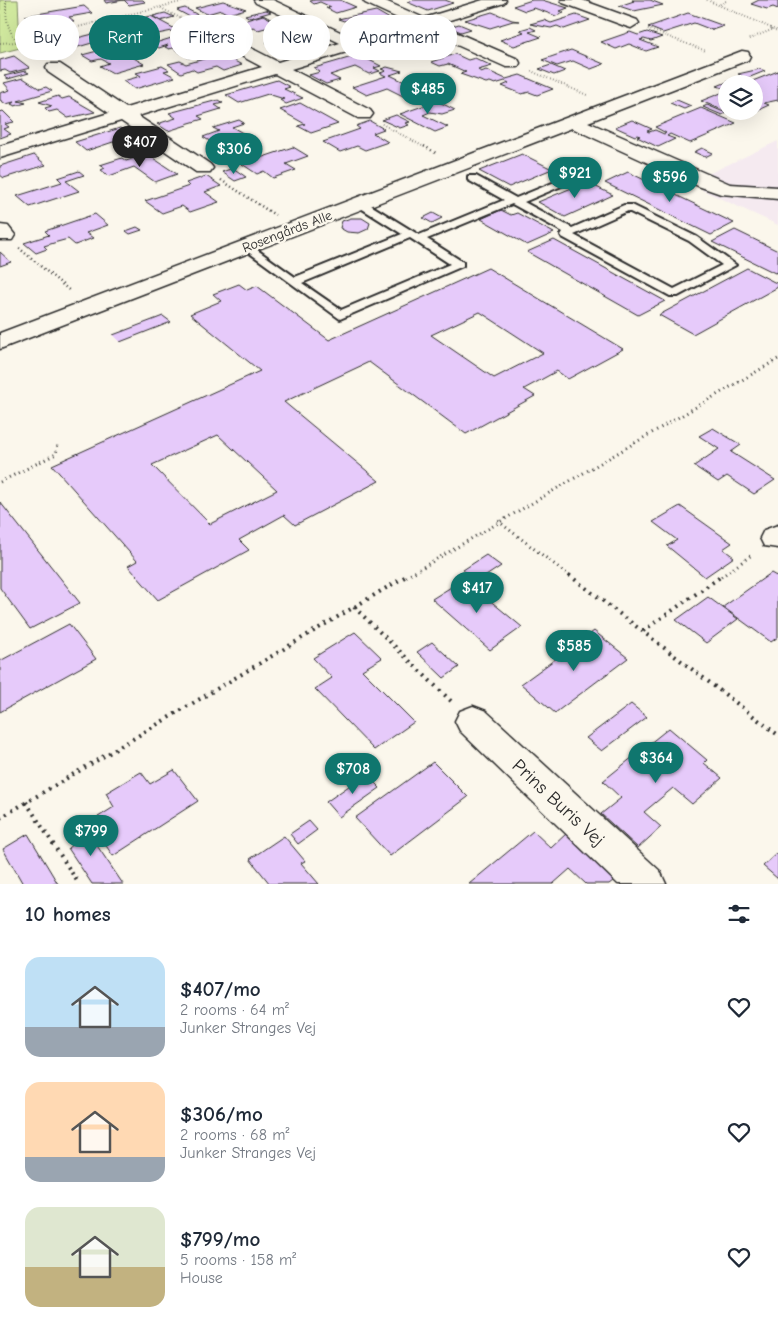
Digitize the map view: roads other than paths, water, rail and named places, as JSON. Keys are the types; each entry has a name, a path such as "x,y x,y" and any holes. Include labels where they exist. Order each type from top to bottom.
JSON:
{"street":[{"path":"261,0 340,37"},
{"path":"370,0 404,15"},
{"path":"449,15 499,0"},
{"path":"568,0 632,23"},
{"path":"457,39 512,63"},
{"path":"0,152 340,48"},
{"path":"253,56 364,114"},
{"name":"Rosengårds Alle","path":"0,342 742,56"},
{"path":"54,68 203,168"},
{"path":"574,122 705,182 728,190 778,193"},
{"name":"Prins Buris Vej","path":"472,721 646,884"}],"lane":[{"path":"294,282 579,175"},
{"path":"472,178 571,232"},
{"path":"245,246 340,315 459,264 360,203"},
{"path":"628,207 693,239 730,264 674,294 566,235 571,232 628,207"}]}
